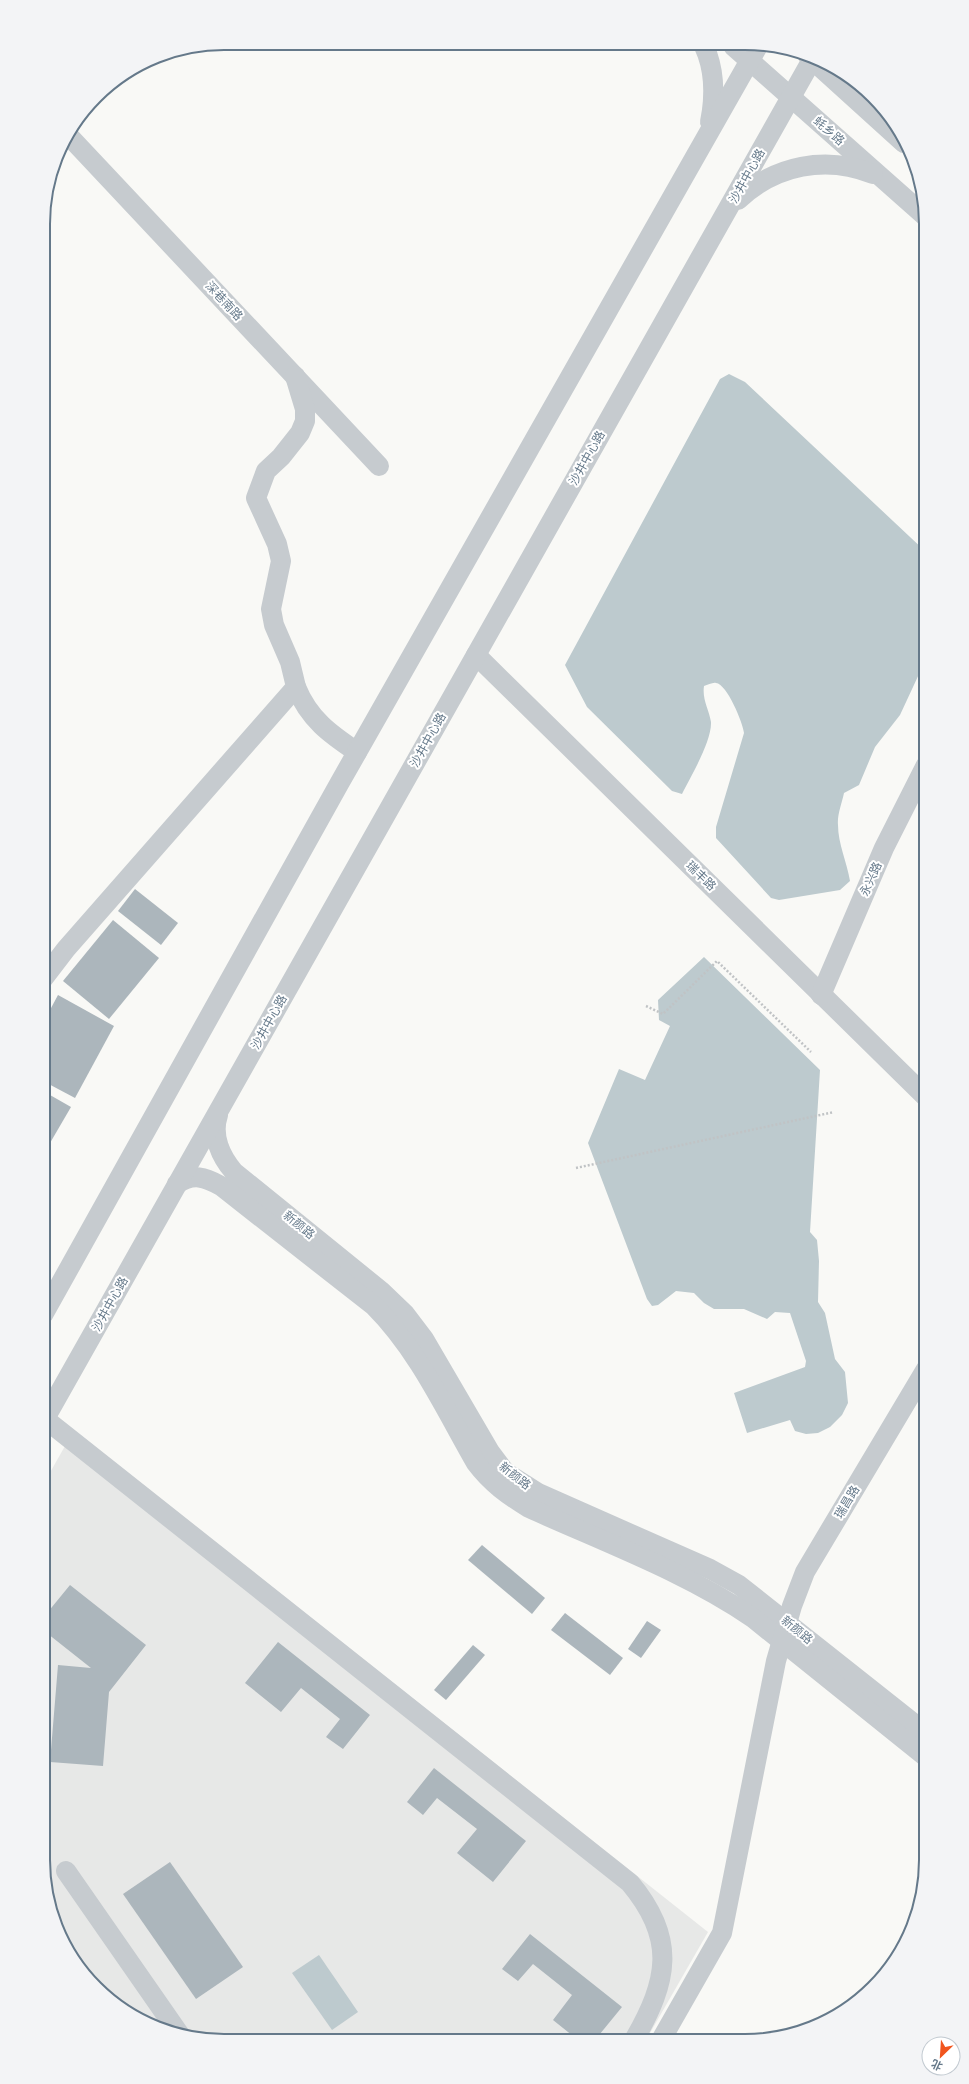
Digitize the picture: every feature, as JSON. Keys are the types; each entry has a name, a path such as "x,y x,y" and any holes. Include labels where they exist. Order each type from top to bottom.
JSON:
{"street":[{"path":"704,141 711,118 714,90 710,63 705,50"},
{"path":"50,1302 357,752 754,53"},
{"name":"蚝乡路","path":"754,53 791,97 919,211"},
{"name":"沙井中心路","path":"50,1410 727,211 809,62"},
{"path":"822,68 893,132"},
{"path":"857,91 868,110"},
{"name":"深巷南路","path":"72,139 380,466"},
{"path":"727,211 744,194 766,179 804,166 817,164 844,165 881,178"},
{"path":"295,376 305,409 305,421 300,433 281,457 266,471 256,498 277,544 281,561 271,609 274,625 290,662 296,687 311,714 330,734 357,752"},
{"name":"瑞丰路","path":"476,655 919,1090"},
{"path":"50,970 66,949 296,687"},
{"name":"永兴路","path":"821,995 884,848 919,780"},
{"name":"新颜路","path":"220,1108 216,1121 217,1141 226,1163 234,1172 406,1314 424,1339 490,1452 505,1472 538,1493 724,1576 753,1595 919,1727"},
{"name":"新颜路","path":"177,1184 190,1177 198,1176 221,1186 374,1306 392,1324 408,1345 476,1463 489,1480 507,1495 529,1508 699,1585 729,1601 782,1641 919,1751"},
{"name":"瑞昌路","path":"664,2034 722,1933 773,1674 787,1622 805,1572 919,1381"},
{"path":"50,1426 630,1883 648,1906 654,1919 659,1933 662,1961 661,1976 654,2004 637,2034"},
{"path":"66,1871 174,2027"}],"path":[{"path":"646,1006 663,1014 717,961 811,1052"},
{"path":"576,1168 834,1112"}],"shaded area":[{"path":"729,374 745,382 919,545 919,674 900,715 875,747 859,785 844,793 838,821 838,832 850,881 840,890 779,900 771,898 716,838 716,827 744,733 741,721 734,705 725,690 720,685 712,683 704,686 705,700 711,722 710,730 705,748 682,794 672,791 587,707 565,665 720,379"},
{"path":"704,957 820,1070 810,1232 817,1240 819,1261 818,1302 825,1313 835,1359 845,1372 848,1403 842,1415 830,1427 818,1433 806,1434 795,1431 790,1420 747,1433 734,1393 805,1367 806,1361 790,1313 775,1312 767,1319 744,1309 714,1309 704,1303 694,1293 676,1291 658,1305 652,1306 647,1299 588,1143 619,1069 645,1080 670,1026 659,1020 658,1000"},
{"path":"74,1430 708,1932 649,2034 212,2034 190,2031 157,2021 127,2005 109,1991 93,1975 73,1947 59,1916 51,1883 50,1473"},
{"path":"319,1955 358,2012 332,2030 292,1973"}],"building":[{"path":"135,889 178,923 161,945 118,911"},
{"path":"113,920 159,958 109,1019 63,981"},
{"path":"58,995 114,1026 75,1098 50,1085 50,1010"},
{"path":"50,1095 71,1107 50,1143"},
{"path":"482,1545 545,1598 532,1614 468,1560"},
{"path":"70,1585 146,1645 109,1692 103,1766 50,1762 58,1665 91,1668 50,1636 50,1609"},
{"path":"565,1613 623,1658 610,1675 551,1630"},
{"path":"647,1621 661,1630 641,1658 628,1649"},
{"path":"278,1642 370,1715 343,1749 326,1737 340,1719 301,1688 281,1712 245,1683"},
{"path":"473,1645 485,1655 446,1700 434,1690"},
{"path":"434,1768 526,1841 493,1882 457,1853 477,1829 437,1798 423,1815 407,1802"},
{"path":"170,1862 243,1967 196,1999 123,1894"},
{"path":"530,1934 622,2007 600,2034 570,2034 553,2020 572,1995 533,1964 518,1981 502,1969"}]}
